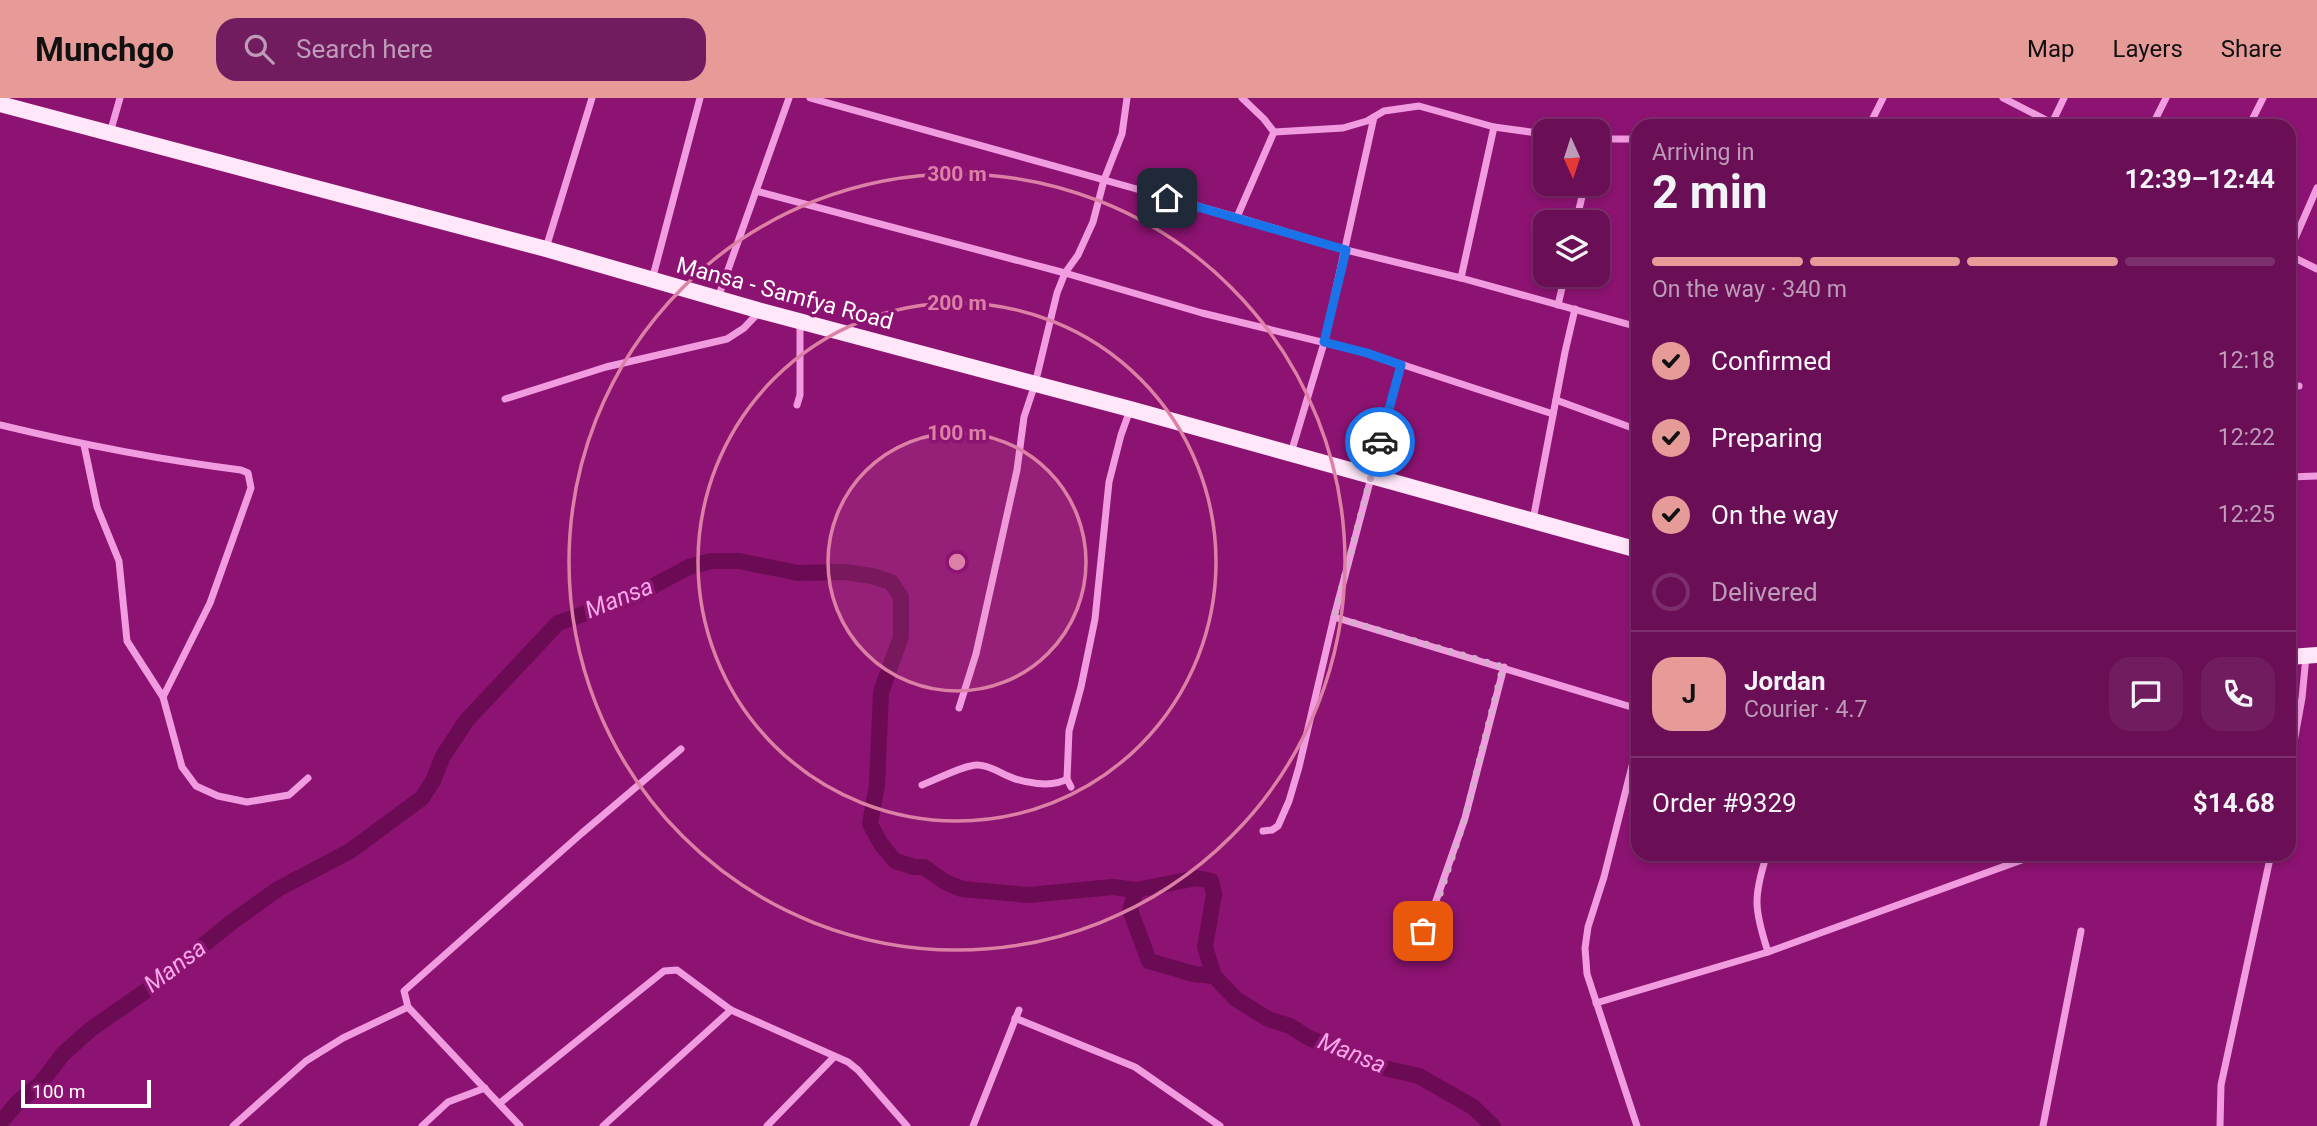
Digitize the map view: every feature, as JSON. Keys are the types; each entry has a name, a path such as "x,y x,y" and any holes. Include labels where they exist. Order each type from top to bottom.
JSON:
{"main road":[{"name":"Mansa - Samfya Road","path":"0,104 546,249 761,311 1130,409 1631,548"}],"street":[{"path":"110,133 120,98"},
{"path":"546,249 593,98"},
{"path":"652,280 700,98"},
{"path":"718,299 789,98"},
{"path":"810,98 1346,250 1461,278 1631,325"},
{"path":"959,708 976,654 1017,470 1024,416 1035,384 1057,293 1065,273 1085,242 1104,180 1122,134 1127,98"},
{"path":"1241,98 1265,119 1274,132"},
{"path":"1873,119 1883,98"},
{"path":"2003,98 2040,119"},
{"path":"2054,119 2064,98"},
{"path":"2156,119 2166,98"},
{"path":"2252,119 2263,98"},
{"path":"1274,132 1343,128 1384,111 1419,107 1494,127 1533,132"},
{"path":"1290,453 1324,342 1374,117"},
{"path":"1461,278 1494,127"},
{"path":"1237,217 1274,132"},
{"path":"1610,139 1631,139"},
{"path":"2296,238 2317,188"},
{"path":"756,191 1065,273 1202,313 1367,353 1553,414"},
{"path":"2296,258 2317,269"},
{"path":"1558,305 1562,287"},
{"path":"1533,520 1575,309"},
{"path":"505,399 606,367 727,339 744,328 761,311"},
{"path":"797,405 800,395 800,321"},
{"path":"1264,831 1278,826 1299,767 1334,617 1401,365"},
{"path":"1556,400 1631,427"},
{"path":"1071,787 1066,779 1069,731 1081,687 1098,597 1109,482 1130,409"},
{"path":"0,425 84,445 126,450 187,464 241,470 251,478 251,488 210,603 163,697"},
{"path":"84,445 97,507 119,561 127,641 163,697 182,767 196,786 218,796 247,802 289,795 308,778"},
{"path":"2296,477 2317,476"},
{"path":"1334,617 1631,707"},
{"path":"2296,731 2311,655"},
{"path":"1413,941 1430,918 1465,818 1503,667"},
{"path":"520,1126 408,1007 404,991 563,849 681,749"},
{"path":"922,785 953,774 965,766 981,765 1010,777 1032,782 1053,783 1066,779"},
{"path":"1631,770 1584,948 1587,975 1637,1126"},
{"path":"1765,861 1759,877 1756,910 1768,952"},
{"path":"1597,1003 1768,952 2019,861"},
{"path":"2220,1126 2221,1085 2269,861"},
{"path":"2043,1126 2081,931"},
{"path":"500,1103 664,971 677,970 731,1010 858,1070 906,1126"},
{"path":"233,1126 306,1061 343,1038 408,1007"},
{"path":"603,1126 731,1010"},
{"path":"973,1126 1019,1010"},
{"path":"1015,1018 1135,1067 1220,1126"},
{"path":"767,1126 834,1057"},
{"path":"422,1126 448,1102 485,1088"}],"waterway":[{"name":"Mansa","path":"0,1123 18,1102 40,1084 63,1054 91,1029 150,988 278,889 350,851 422,798 433,781 443,756 466,721 558,623 634,596 689,567 711,561 739,561 798,573 845,572 872,576 891,582 901,597 901,637 881,692 877,785 870,824 895,861 924,867 945,882 962,889 1028,895 1113,887 1136,890 1197,878 1211,881 1214,894 1205,947 1214,976 1236,999 1268,1019 1290,1026 1309,1038 1384,1068 1419,1076 1473,1107 1493,1126"},
{"name":"Mansa","path":"1136,890 1130,910 1149,961 1194,974 1214,976"}],"way so far":[{"path":"1380,442 1334,617 1503,667 1465,818 1439,897 1423,931"}],"route":[{"path":"1167,198 1346,250 1324,342 1401,365 1380,442"}]}
